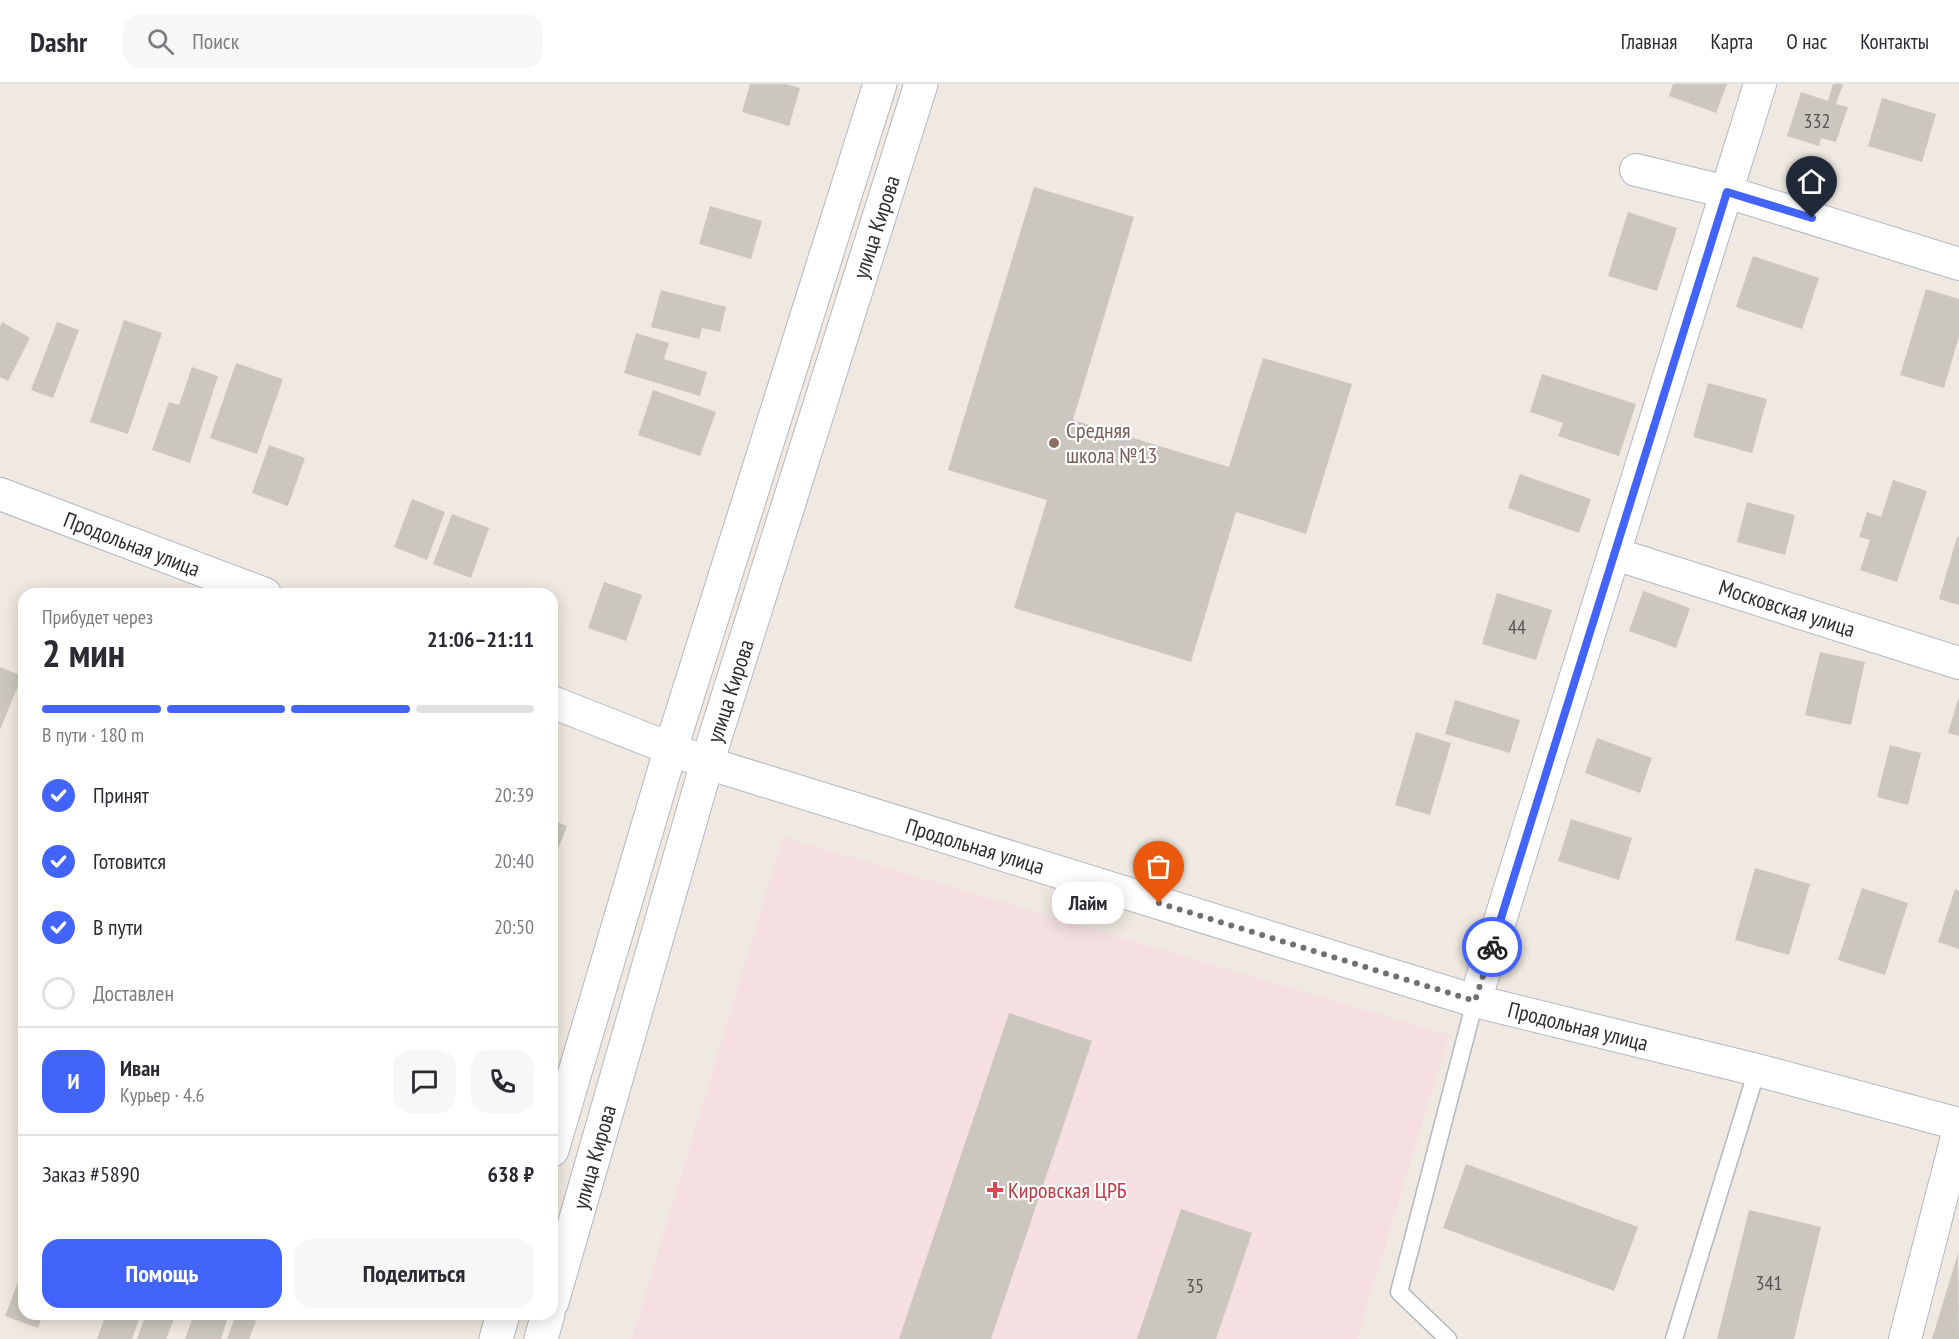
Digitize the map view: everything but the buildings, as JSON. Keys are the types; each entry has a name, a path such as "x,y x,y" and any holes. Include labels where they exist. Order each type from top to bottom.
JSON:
{"street":[{"name":"улица Кирова","path":"558,1130 671,748 880,84"},
{"name":"улица Кирова","path":"558,1281 707,763 921,84"},
{"path":"1475,1001 1760,84"},
{"path":"1636,170 1727,192 1959,264"},
{"name":"Продольная улица","path":"0,494 249,588"},
{"name":"Московская улица","path":"1615,554 1959,663"},
{"name":"Продольная улица","path":"558,704 707,763 1475,1001 1959,1124"},
{"path":"1905,1339 1959,1130"},
{"path":"496,1339 501,1320"},
{"path":"541,1339 546,1320"}],"lane":[{"path":"1448,1339 1399,1292 1475,1001"},
{"path":"1674,1339 1756,1071"}],"shaded area":[{"path":"783,837 1449,1035 1357,1339 632,1339"}],"way so far":[{"path":"1159,903 1475,1001 1492,947"}],"place":[{"name":"Средняя школа №13","path":"1054,443"},
{"name":"Лайм","path":"1159,903"},
{"name":"Кировская ЦРБ","path":"995,1190"}],"route":[{"path":"1492,947 1727,192 1812,218"}]}
